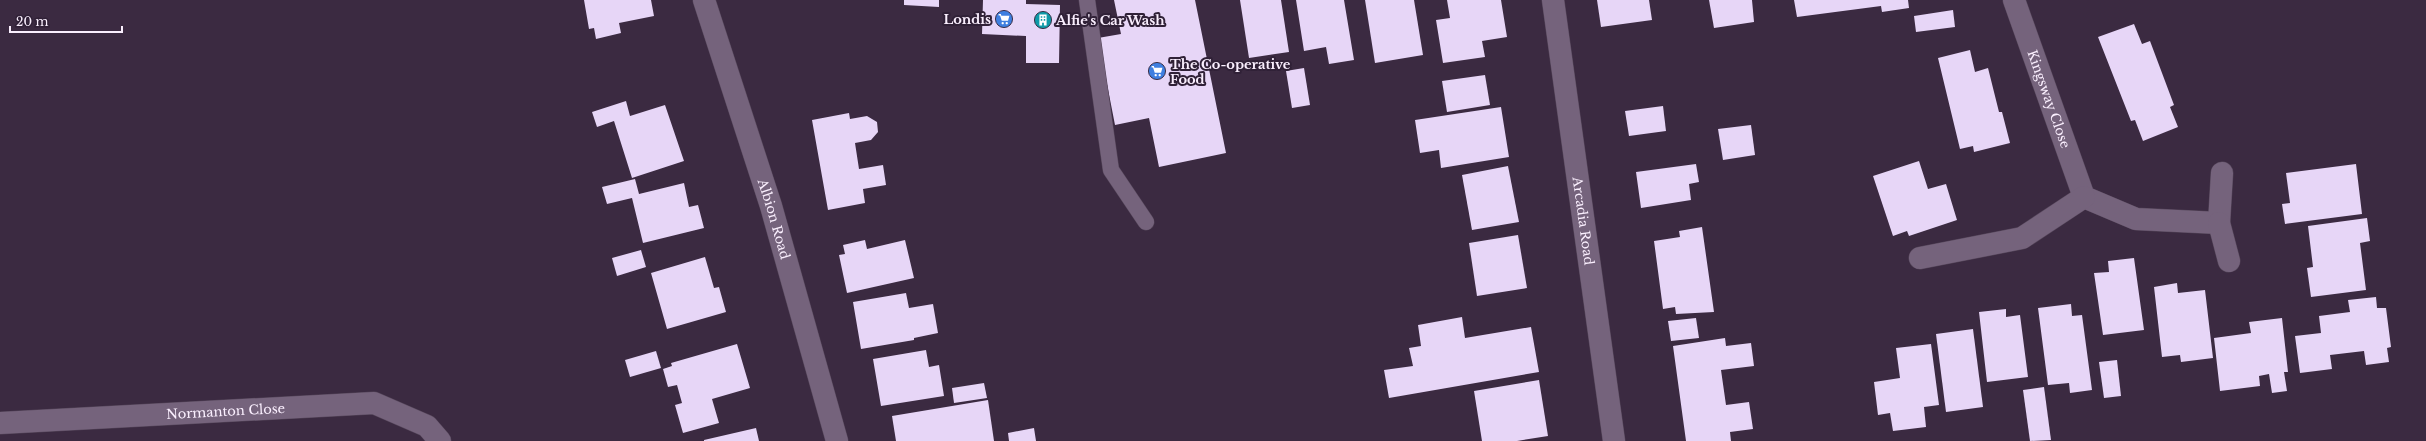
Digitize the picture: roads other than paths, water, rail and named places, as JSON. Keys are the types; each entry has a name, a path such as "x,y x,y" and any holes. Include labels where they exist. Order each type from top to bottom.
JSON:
{"street":[{"name":"Albion Road","path":"704,0 771,206 838,441"},
{"name":"Arcadia Road","path":"1553,0 1614,441"},
{"name":"Kingsway Close","path":"2014,0 2084,197"},
{"path":"2222,173 2219,223 2229,261"},
{"path":"1920,258 2022,238 2084,197 2136,219 2219,223"},
{"name":"Normanton Close","path":"0,423 374,403 427,426 440,441"}],"lane":[{"path":"1087,0 1111,170 1146,222"}],"place":[{"name":"Londis","path":"1004,19"},
{"name":"Alfie's Car Wash","path":"1043,20"},
{"name":"The Co-operative Food","path":"1157,71"}]}
